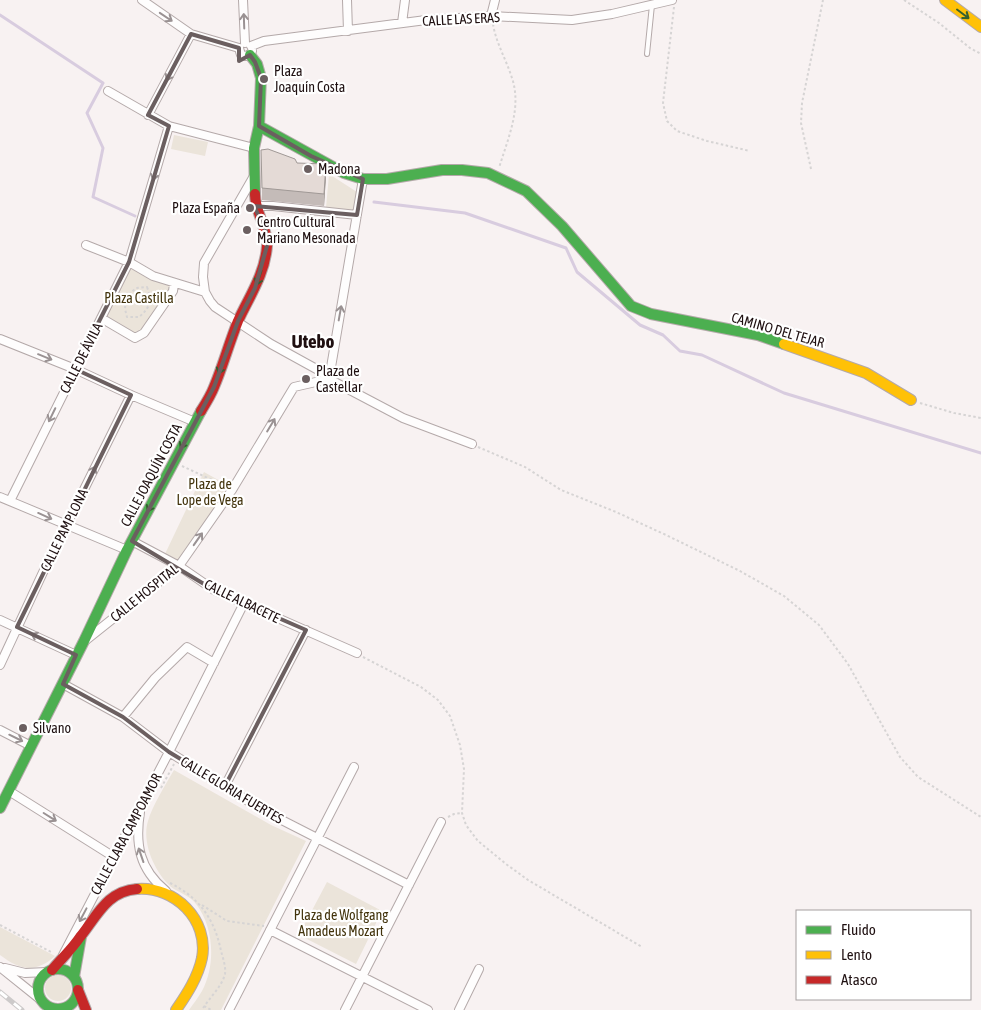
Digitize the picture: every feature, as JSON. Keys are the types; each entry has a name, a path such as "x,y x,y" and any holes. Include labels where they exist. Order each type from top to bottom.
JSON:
{"main road":[{"path":"944,0 981,28"},
{"path":"246,48 257,64 261,78 259,126 254,148 255,206"},
{"path":"259,126 344,173 363,179 387,178 442,170 488,173 496,177"},
{"name":"CAMINO DEL TEJAR","path":"496,177 526,191 562,226 631,306 651,314 758,335 836,361 866,373 911,400"},
{"name":"CALLE JOAQUÍN COSTA","path":"0,808 63,684 129,546 214,386 238,321 255,288 264,265 267,246 266,231 255,206"},
{"path":"78,990 77,996 68,1006 55,1009 47,1005 38,988 42,976 81,937 103,905 123,891 155,888 170,894 189,909 198,926 202,943 201,961 196,978 188,994 176,1010"},
{"path":"81,937 74,977 86,1010"},
{"path":"49,971 64,970 74,977"}],"street":[{"path":"142,0 191,34 246,48 244,0"},
{"path":"347,0 348,31"},
{"path":"402,22 405,0"},
{"path":"491,16 495,0"},
{"name":"CALLE LAS ERAS","path":"246,48 264,41 348,31 402,22 491,16 572,20 612,14 674,0"},
{"path":"148,114 191,34"},
{"path":"108,91 169,126 254,148"},
{"name":"CALLE DE ÁVILA","path":"10,501 129,262 169,126"},
{"path":"254,176 204,263 205,292 215,307 271,344 403,418 472,444"},
{"path":"329,378 363,179"},
{"path":"255,206 273,206 357,215"},
{"path":"86,245 129,262 153,276 205,292"},
{"path":"101,318 135,338 144,333 173,291 174,284"},
{"path":"0,338 194,422"},
{"name":"CALLE HOSPITAL","path":"84,641 179,566 232,490 294,386 329,378"},
{"name":"CALLE PAMPLONA","path":"0,665 131,395"},
{"name":"CALLE ALBACETE","path":"0,497 66,526 129,546 179,566 214,590 357,653"},
{"name":"CALLE CLARA CAMPOAMOR","path":"62,957 244,603"},
{"path":"0,620 76,655"},
{"path":"225,786 306,630"},
{"path":"123,717 155,678 187,647 214,663"},
{"name":"CALLE GLORIA FUERTES","path":"63,684 123,717 169,752 266,812 409,885"},
{"path":"0,730 31,746"},
{"path":"229,1010 354,767"},
{"path":"9,790 114,857"},
{"path":"141,805 138,837 140,856 152,877 170,894"},
{"path":"344,1010 441,822"},
{"path":"270,930 361,978 428,1010"},
{"path":"0,967 14,972 25,973 49,971"},
{"path":"0,967 47,1005"},
{"path":"459,1010 479,970"}],"lane":[{"path":"647,54 652,5"}],"path":[{"path":"674,0 663,103 667,121 677,131 706,141 750,151"},
{"path":"811,169 801,123 802,103 823,0"},
{"path":"904,0 981,54"},
{"path":"491,16 498,43 513,80 516,96 515,113 496,177"},
{"path":"147,287 151,298 148,310 139,317 127,317 125,309 126,297 136,288 147,287"},
{"path":"911,400 954,413 981,418"},
{"path":"472,444 524,467 561,490 616,512 740,571 784,596 819,625 848,664 900,756 918,777 981,818"},
{"path":"174,462 232,490"},
{"path":"357,653 421,687 438,700 450,716 460,745 464,769 462,813 466,825 478,841 528,880 642,946"},
{"path":"158,792 177,757"},
{"path":"441,822 449,815 462,813"},
{"path":"167,881 227,921 263,925 270,930"},
{"path":"198,902 213,924 225,967 221,982 202,1010"},
{"path":"204,1006 211,1010"}],"highlighted area":[{"path":"191,34 239,48 239,61 250,55 261,78 259,126 311,156 363,179 357,215 254,206 266,231 267,246 255,288 238,321 214,387 132,541 214,590 306,630 225,786 169,752 123,717 63,684 76,655 17,627 131,395 75,369 129,262 169,126 148,115"}],"green space":[{"path":"174,135 208,142 205,156 171,149"},
{"path":"329,174 357,192 354,212 326,208"},
{"name":"Plaza Castilla","path":"129,268 171,286 171,291 143,332 136,336 103,317"},
{"name":"Plaza de Lope de Vega","path":"204,472 231,487 178,560 165,554"},
{"path":"174,770 271,825 306,841 221,1010 189,1010 206,981 211,958 210,935 202,913 196,904 189,897 167,883 156,868 148,849 146,830 148,821 156,802"},
{"name":"Plaza de Wolfgang Amadeus Mozart","path":"327,882 382,911 356,964 299,935"},
{"path":"0,927 55,956 41,966 34,968 21,967 14,964 0,955"},
{"path":"58,975 67,979 71,988 67,997 58,1001 49,997 45,988 49,979"}],"building":[{"path":"268,149 295,159 297,163 326,164 324,194 262,188 261,150"}],"waterway":[{"path":"0,15 103,83 87,113 103,148 93,197 135,216"},
{"path":"374,202 465,213 566,248 577,272 640,325 663,335 680,351 702,355 784,393 981,453"}],"railway":[{"path":"0,992 22,1010"}],"traffic: fast":[{"path":"250,55 257,64 261,78 259,126 254,148 255,194"},
{"path":"259,126 344,173 363,179 387,179 442,170 488,173 526,191 562,226 631,306 651,314 758,335 784,344"},
{"path":"0,808 84,641 127,550 201,411"},
{"path":"74,977 81,937"},
{"path":"54,969 62,969 69,972 75,978 78,989 75,1000 69,1006 62,1009 54,1009 47,1006 41,1000 38,993 38,985 41,978 47,972 54,969"}],"traffic: slow":[{"path":"945,0 981,27"},
{"path":"784,344 866,373 911,400"},
{"path":"137,889 164,893 176,899 195,919 200,931 203,944 198,972 176,1010"}],"traffic: jam":[{"path":"201,411 213,390 238,321 260,276 266,256 267,239 257,208 255,194"},
{"path":"52,970 74,946 110,900 118,894 137,889"},
{"path":"78,990 86,1010"}],"place":[{"name":"Plaza Joaquín Costa","path":"264,79"},
{"name":"Madona","path":"308,169"},
{"name":"Plaza España","path":"250,208"},
{"name":"Centro Cultural Mariano Mesonada","path":"247,230"},
{"name":"Plaza de Castellar","path":"306,379"},
{"name":"Silvano","path":"23,728"}],"district":[{"name":"Utebo","path":"313,341"}]}
